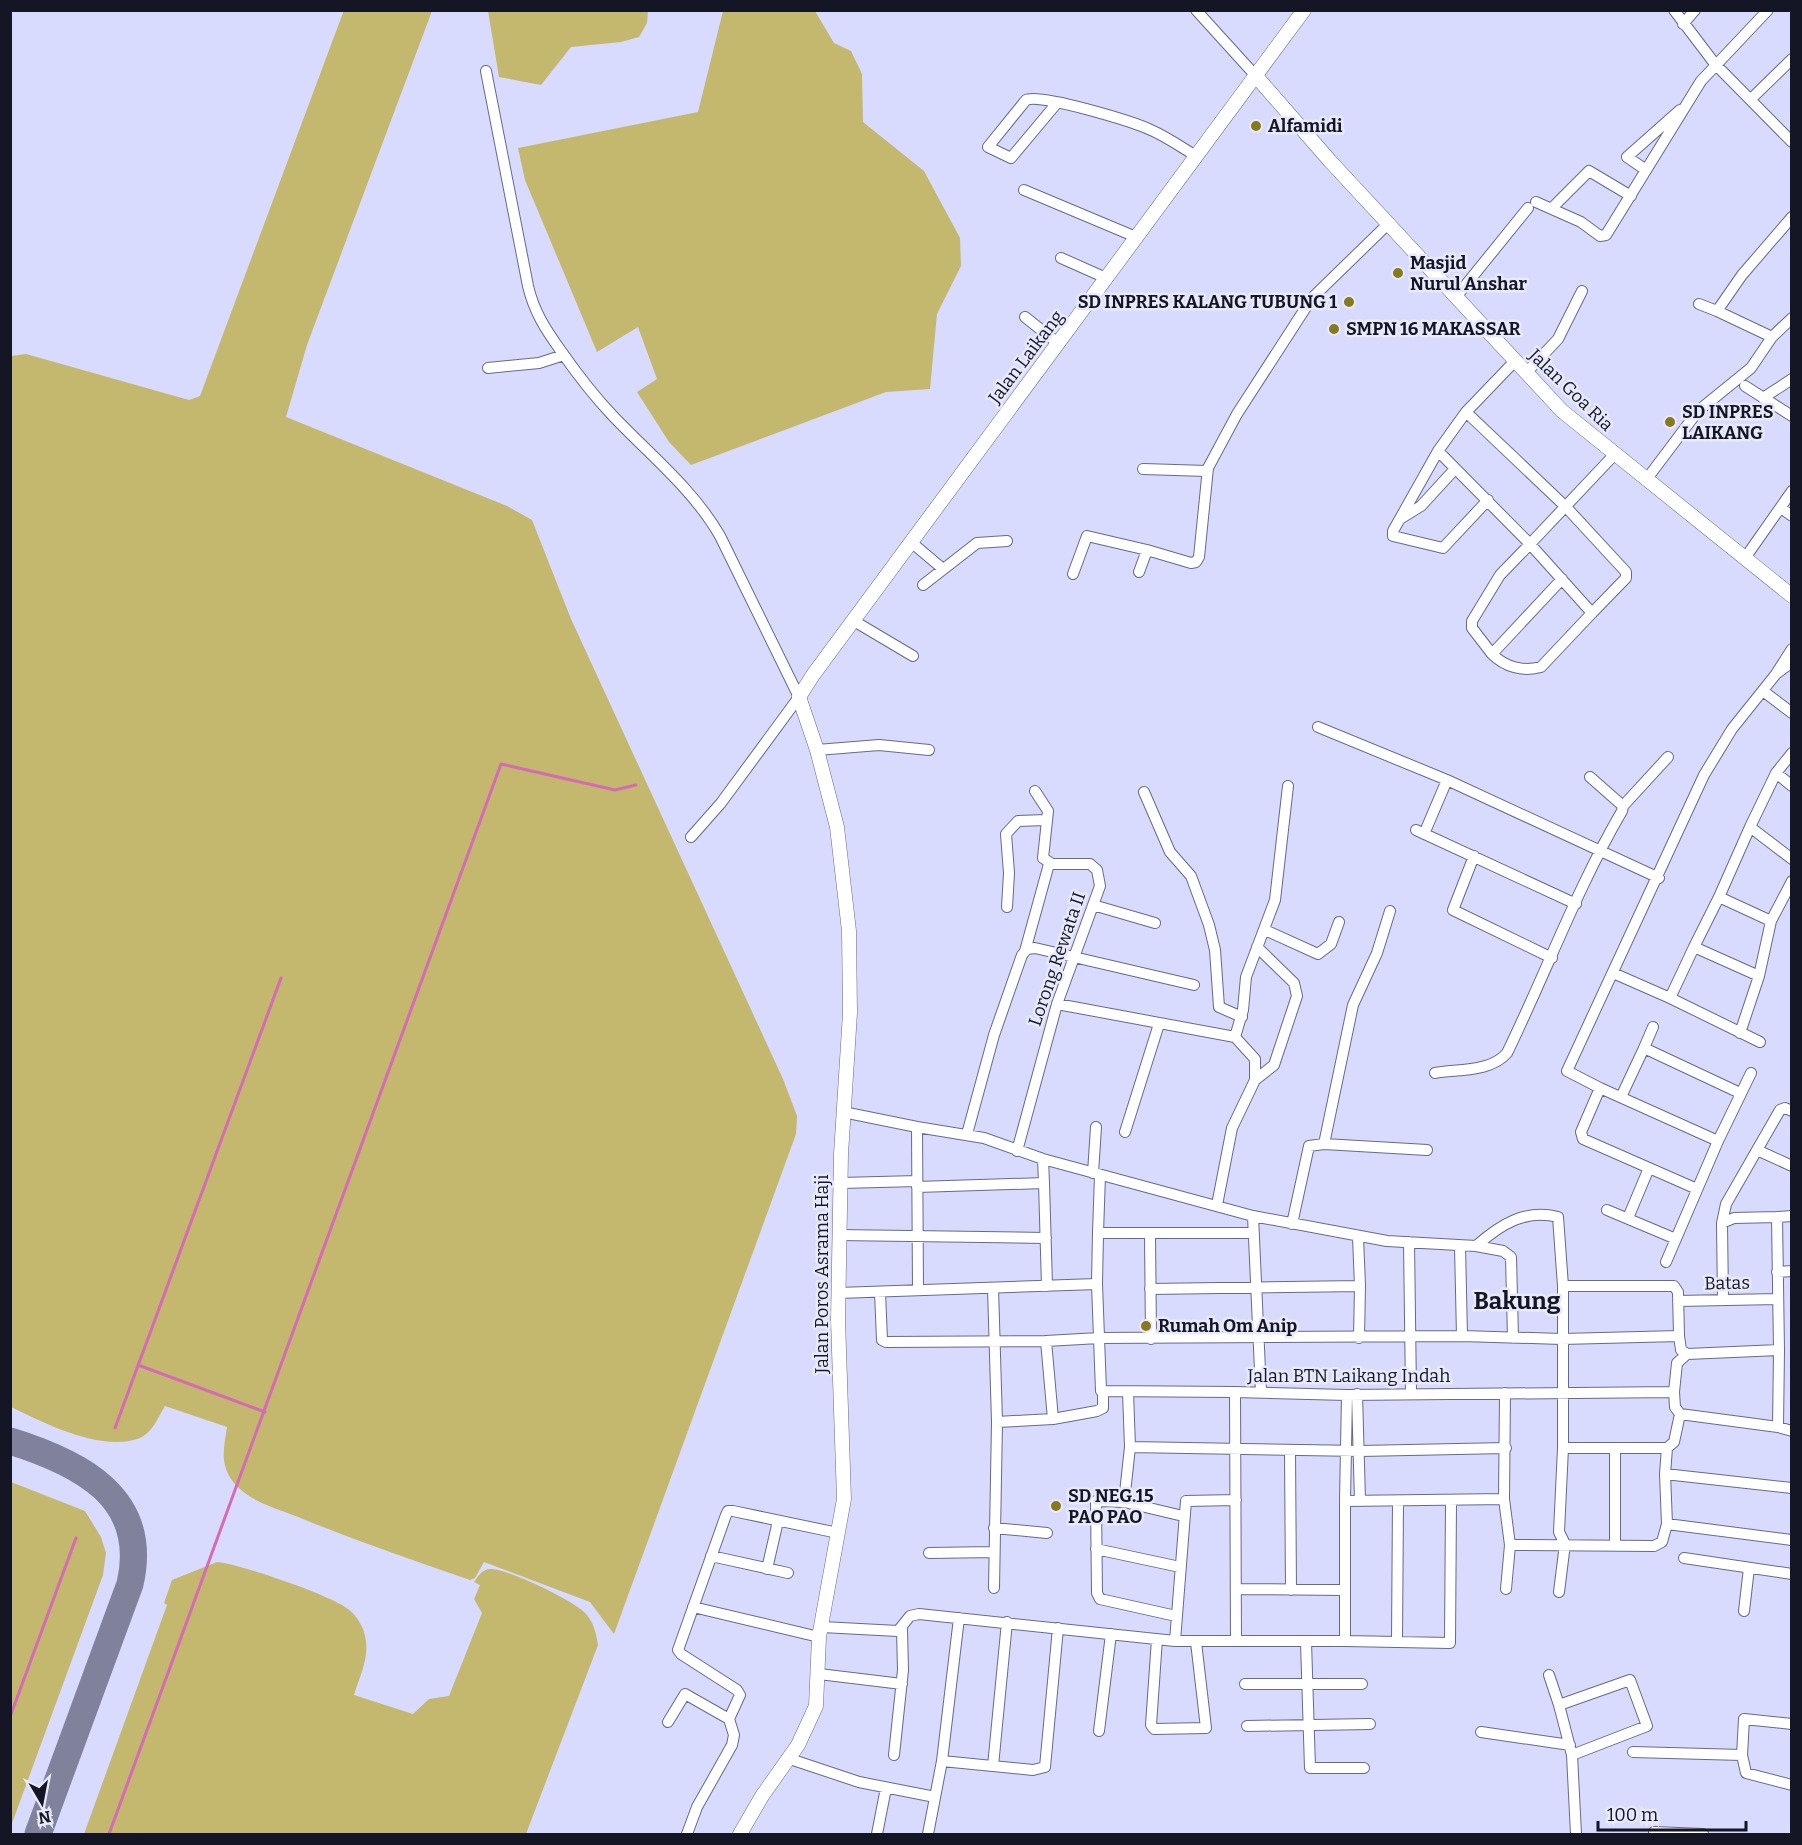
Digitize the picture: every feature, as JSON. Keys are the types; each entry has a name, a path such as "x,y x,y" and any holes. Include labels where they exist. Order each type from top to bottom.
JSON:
{"main road":[{"name":"Jalan Laikang","path":"800,697 911,542 1304,10"},
{"name":"Jalan Goa Ria","path":"1255,75 1388,224 1574,422 1791,596"},
{"name":"Jalan Poros Asrama Haji","path":"740,1834 805,1732 816,1706 820,1632 844,1499 839,1369 838,1235 849,1033 849,931 838,834 818,750 800,697"}],"street":[{"path":"1196,10 1255,75"},
{"path":"1674,10 1715,64 1790,135"},
{"path":"1683,24 1695,10"},
{"path":"1456,297 1532,205 1552,208 1603,236 1631,195 1683,109 1715,64 1768,10"},
{"path":"1751,99 1791,59"},
{"path":"486,71 530,297 538,318 564,356 607,410 705,511 720,536 800,697 721,803 691,837"},
{"path":"1057,103 1011,159 988,147 1026,100 1033,98 1057,103 1142,126 1196,156"},
{"path":"1646,170 1627,157 1673,114 1683,109"},
{"path":"1552,208 1589,171 1631,195"},
{"path":"1024,190 1136,237"},
{"path":"1717,311 1742,275 1791,217"},
{"path":"1073,574 1087,536 1191,563 1196,562 1199,557 1207,471 1237,414 1305,307 1325,284 1388,224"},
{"path":"1061,258 1106,278"},
{"path":"1526,373 1558,339 1582,291"},
{"path":"1699,304 1772,337"},
{"path":"1025,317 1059,344"},
{"path":"1646,480 1698,411 1750,368 1772,337 1791,318"},
{"path":"488,368 538,363 564,356"},
{"path":"1488,500 1443,548 1396,539 1393,531 1438,451 1466,412 1515,361"},
{"path":"1763,398 1791,379"},
{"path":"1745,386 1791,416"},
{"path":"1466,412 1566,507 1628,575 1538,668 1505,665 1492,654 1472,628 1472,621 1500,575 1566,507 1614,455"},
{"path":"1438,451 1454,470 1488,500 1530,544 1592,614"},
{"path":"1143,469 1207,471"},
{"path":"1400,519 1421,506 1454,470"},
{"path":"1744,558 1791,491"},
{"path":"1781,508 1791,516"},
{"path":"923,585 977,543 1006,541"},
{"path":"911,542 943,569"},
{"path":"1139,572 1147,550"},
{"path":"1492,654 1562,579"},
{"path":"854,621 913,656"},
{"path":"1718,1141 1567,1071 1719,747 1776,674 1791,649"},
{"path":"1776,674 1791,662"},
{"path":"1763,691 1791,713"},
{"path":"1318,727 1447,780 1659,878"},
{"path":"818,750 879,745 929,750"},
{"path":"1670,998 1776,773 1791,753"},
{"path":"1435,1073 1487,1066 1504,1056 1552,958 1599,851 1623,806 1668,757"},
{"path":"1776,773 1791,786"},
{"path":"1590,777 1623,806"},
{"path":"1447,780 1420,832 1576,904"},
{"path":"1235,1038 1242,1017 1246,977 1275,900 1288,786"},
{"path":"967,1134 994,1035 1025,951 1048,864 1042,858 1047,807 1035,791"},
{"path":"1144,792 1170,852 1191,876 1209,925 1215,950 1219,1007 1242,1017"},
{"path":"1007,907 1009,873 1006,834 1018,821 1046,820"},
{"path":"1750,827 1791,859"},
{"path":"1474,856 1453,910 1552,958"},
{"name":"Lorong Rewata II","path":"1017,1151 1058,1004 1100,886 1099,875 1094,866 1085,862 1048,864"},
{"path":"1740,1033 1758,976 1771,921 1791,881"},
{"path":"1719,897 1771,921"},
{"path":"1093,905 1155,923"},
{"path":"1324,1144 1353,1005 1377,953 1390,911"},
{"path":"1265,930 1318,954 1331,944 1339,922"},
{"path":"1255,1080 1274,1065 1297,996 1294,983 1257,947"},
{"path":"1694,947 1758,976"},
{"path":"1025,951 1035,948 1074,959 1194,985"},
{"path":"1613,973 1760,1042"},
{"path":"1058,1004 1159,1024 1207,1030 1235,1038 1255,1059 1255,1080 1232,1128 1217,1205"},
{"path":"1125,1132 1159,1024"},
{"path":"1621,1097 1653,1027"},
{"path":"1644,1048 1740,1093"},
{"path":"1666,1262 1718,1141 1751,1073"},
{"path":"1600,1088 1581,1132 1583,1139 1697,1189"},
{"path":"1723,1300 1722,1223 1726,1204 1780,1110 1785,1108 1791,1111"},
{"path":"843,1112 917,1127 967,1134 1043,1160 1253,1216 1358,1237 1476,1246 1503,1251 1511,1257 1513,1338"},
{"path":"917,1127 918,1289"},
{"path":"997,1422 1053,1419 1100,1410 1103,1407 1103,1392 1100,1387 1097,1284 1096,1127"},
{"path":"1292,1224 1307,1149 1311,1145 1427,1150"},
{"path":"1757,1150 1791,1166"},
{"path":"1043,1160 1047,1286"},
{"path":"1628,1218 1649,1168"},
{"path":"841,1183 1044,1183"},
{"path":"1607,1210 1676,1239"},
{"path":"1253,1216 1261,1392"},
{"path":"1476,1246 1493,1231 1522,1216 1558,1217 1563,1287 1563,1448 1559,1532 1565,1544 1559,1592"},
{"path":"1722,1223 1734,1218 1791,1216"},
{"path":"1777,1217 1779,1350 1786,1375 1778,1427"},
{"path":"1098,1233 1254,1233"},
{"path":"1150,1234 1151,1339"},
{"path":"838,1235 1046,1238"},
{"path":"1358,1237 1359,1338"},
{"path":"1409,1242 1411,1393"},
{"path":"1460,1246 1462,1336"},
{"path":"1777,1272 1791,1271"},
{"path":"838,1293 1097,1284"},
{"path":"1563,1287 1670,1284 1678,1292 1681,1350 1687,1354 1779,1350"},
{"path":"1150,1289 1359,1286"},
{"path":"993,1288 997,1422 993,1587"},
{"path":"880,1292 884,1342 1046,1341 1099,1338 1462,1336 1562,1339 1679,1336"},
{"name":"Batas","path":"1678,1301 1777,1299"},
{"path":"1046,1341 1053,1419"},
{"path":"1687,1354 1677,1363 1674,1392 1675,1407 1680,1414 1778,1427 1791,1431"},
{"path":"1103,1392 1235,1392"},
{"path":"1124,1502 1130,1447 1128,1392"},
{"name":"Jalan BTN Laikang Indah","path":"1236,1641 1235,1392 1352,1394 1674,1392"},
{"path":"1505,1393 1504,1500 1510,1545 1506,1589"},
{"path":"1345,1641 1345,1451 1352,1394"},
{"path":"1352,1394 1360,1451 1360,1502"},
{"path":"1563,1448 1667,1448 1674,1442 1680,1414"},
{"path":"1130,1447 1235,1451 1506,1448"},
{"path":"1510,1545 1659,1544 1667,1524 1665,1473 1667,1448"},
{"path":"1615,1449 1615,1545"},
{"path":"1290,1451 1291,1590"},
{"path":"1665,1473 1791,1488"},
{"path":"1175,1641 1183,1515 1188,1499 1236,1500"},
{"path":"1176,1616 1100,1599 1096,1593 1096,1500 1124,1502 1183,1515"},
{"path":"1345,1502 1504,1500"},
{"path":"1397,1641 1398,1501"},
{"path":"894,1755 902,1684 902,1629 913,1614 1175,1641 1450,1643 1451,1502"},
{"path":"687,1834 698,1807 732,1745 734,1735 729,1719 739,1692 678,1652 728,1511 838,1533"},
{"path":"767,1569 778,1521"},
{"path":"1667,1524 1791,1540"},
{"path":"994,1528 1047,1533"},
{"path":"1096,1549 1180,1567"},
{"path":"929,1553 993,1552"},
{"path":"711,1556 788,1573"},
{"path":"1684,1558 1791,1574"},
{"path":"1744,1611 1749,1568"},
{"path":"1237,1589 1345,1590"},
{"path":"693,1607 820,1632 902,1629"},
{"path":"928,1834 942,1761 959,1618"},
{"path":"993,1766 1007,1622"},
{"path":"942,1761 1033,1770 1045,1767 1058,1628"},
{"path":"1099,1731 1111,1634"},
{"path":"1157,1639 1151,1725 1154,1729 1206,1728 1196,1642"},
{"path":"1306,1642 1311,1768 1364,1768"},
{"path":"819,1674 902,1684"},
{"path":"1549,1675 1571,1750 1576,1834"},
{"path":"1481,1732 1571,1750 1645,1727 1647,1723 1632,1682 1628,1679 1559,1705"},
{"path":"1245,1684 1362,1684"},
{"path":"668,1722 685,1694 729,1719"},
{"path":"1791,1724 1744,1719 1742,1755 1746,1773 1791,1785"},
{"path":"1247,1726 1370,1724"},
{"path":"1633,1752 1742,1755"},
{"path":"787,1758 886,1788 935,1797"},
{"path":"877,1834 886,1788"},
{"path":"1654,1832 1703,1834"}],"shaded area":[{"path":"344,10 432,11 307,345 286,417 507,506 532,520 571,619 783,1079 797,1116 796,1134 614,1634 590,1602 484,1562 475,1578 470,1580 362,1542 255,1500 240,1490 226,1469 224,1456 227,1427 165,1406 155,1424 144,1436 125,1442 109,1442 57,1428 11,1407 11,356 26,354 189,400 200,396"},
{"path":"488,11 648,11 647,23 639,37 621,42 571,47 541,85 499,77"},
{"path":"723,11 815,11 834,43 851,51 862,74 863,122 924,171 960,238 961,266 937,314 930,389 886,392 691,465 669,442 637,392 657,379 638,327 597,352 525,180 518,148 698,112"},
{"path":"11,1482 85,1511 101,1537 106,1553 103,1575 11,1826"},
{"path":"217,1562 285,1581 324,1596 348,1609 361,1625 366,1644 364,1666 354,1695 413,1714 429,1699 449,1696 482,1613 474,1599 480,1585 474,1582 484,1571 492,1569 501,1571 542,1587 570,1602 587,1615 598,1645 526,1834 84,1834 167,1605 164,1603 172,1580"}],"waterway":[{"path":"109,1834 501,764 615,790 636,785"},
{"path":"115,1428 281,978"},
{"path":"138,1365 265,1412"},
{"path":"10,1717 76,1538"}],"taxiway":[{"path":"10,1441 62,1461 84,1473 104,1488 120,1507 130,1528 133,1554 130,1584 38,1834"}],"place":[{"name":"Alfamidi","path":"1256,126"},
{"name":"Masjid Nurul Anshar","path":"1398,273"},
{"name":"SD INPRES KALANG TUBUNG 1","path":"1349,302"},
{"name":"SMPN 16 MAKASSAR","path":"1334,329"},
{"name":"SD INPRES LAIKANG","path":"1670,422"},
{"name":"Rumah Om Anip","path":"1146,1326"},
{"name":"SD NEG.15 PAO PAO","path":"1056,1506"}],"district":[{"name":"Bakung","path":"1517,1301"}]}
